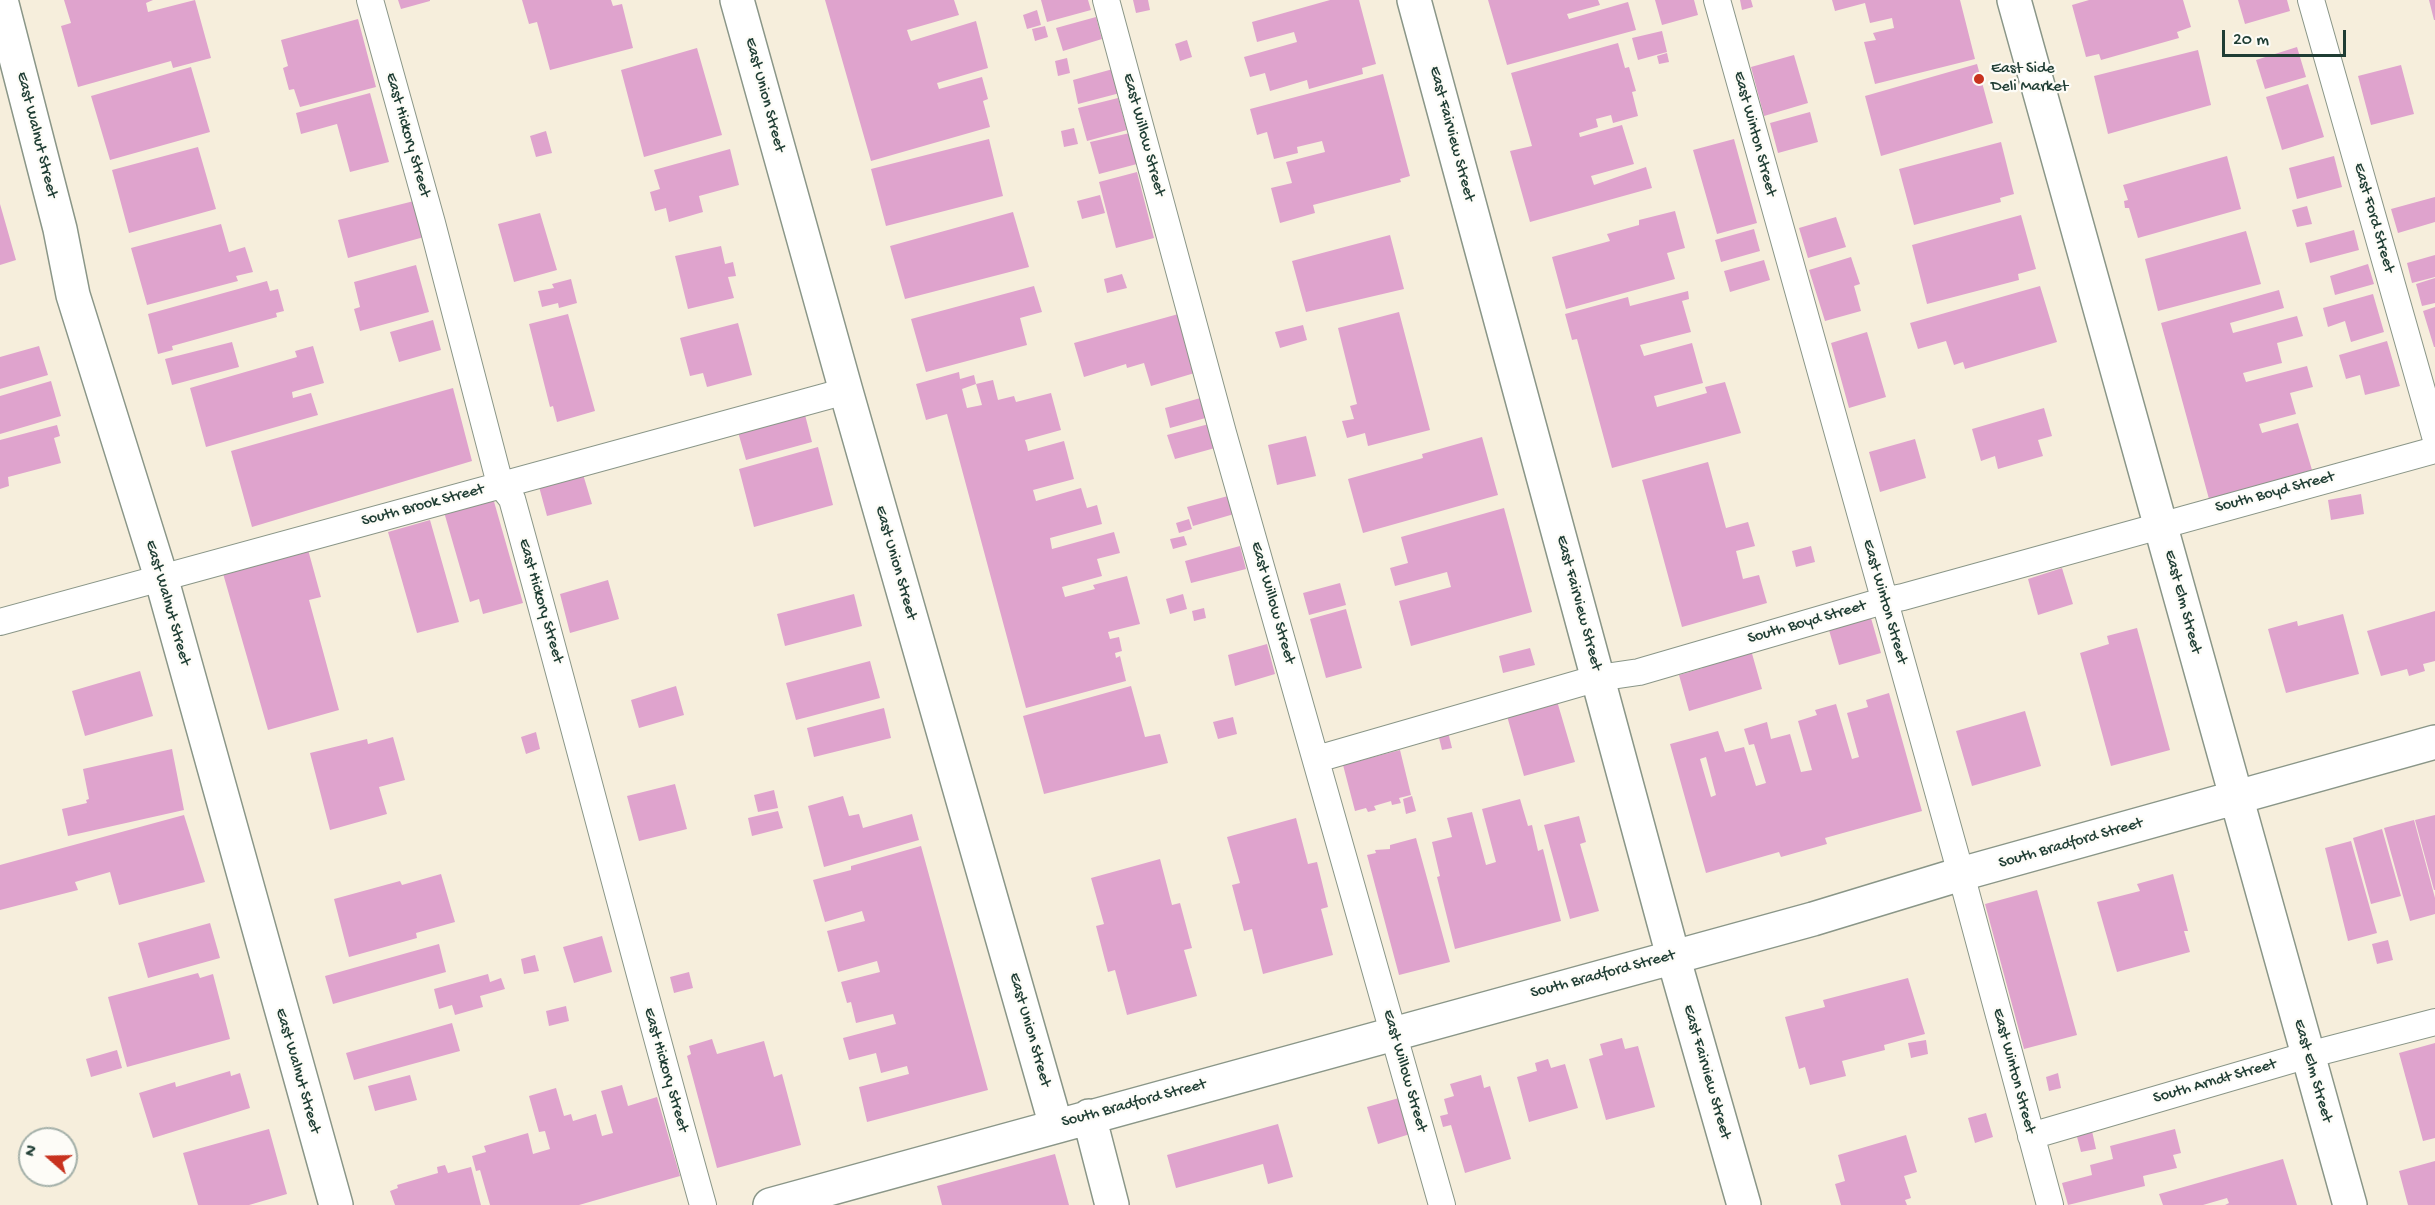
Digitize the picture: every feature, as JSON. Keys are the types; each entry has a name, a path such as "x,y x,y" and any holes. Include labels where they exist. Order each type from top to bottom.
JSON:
{"street":[{"name":"East Walnut Street","path":"1,0 60,229 73,295 161,577 336,1205"},
{"name":"East Union Street","path":"737,0 1056,1125"},
{"name":"East Fairview Street","path":"1414,0 1673,956 1744,1205"},
{"name":"East Elm Street","path":"2013,0 2350,1205"},
{"name":"South Bradford Street","path":"770,1205 1394,1032 1813,919 1962,874 2435,742"},
{"path":"1089,1116 1112,1205"}],"lane":[{"name":"East Hickory Street","path":"370,0 501,484 512,499 578,736 643,991 703,1205"},
{"name":"East Willow Street","path":"1106,0 1223,433 1442,1205"},
{"name":"East Winton Street","path":"1717,0 1883,601 1962,874 2050,1205"},
{"name":"East Ford Street","path":"2311,0 2435,436"},
{"name":"South Brook Street","path":"0,622 846,391"},
{"name":"South Boyd Street","path":"1317,759 1598,678 1639,672 1883,601 2435,450"},
{"name":"South Arndt Street","path":"2031,1136 2308,1055 2435,1023"}],"building":[{"path":"64,0 153,0 146,3 148,12 195,0 211,58 173,68 171,61 78,87 61,26 71,23"},
{"path":"398,0 430,0 430,1 401,9"},
{"path":"522,0 611,0 613,6 622,4 633,48 550,70 537,22 529,24"},
{"path":"825,0 954,0 959,15 907,30 911,41 976,21 988,68 937,83 939,89 982,77 988,99 983,101 990,127 871,161"},
{"path":"1041,0 1088,0 1091,10 1047,22"},
{"path":"1133,0 1148,0 1150,10 1136,13"},
{"path":"1330,0 1359,0 1376,64 1362,68 1363,74 1309,89 1307,80 1270,91 1265,73 1250,77 1244,57 1297,42 1294,32 1257,42 1252,22"},
{"path":"1488,0 1598,0 1600,5 1567,14 1569,19 1628,2 1636,30 1507,65"},
{"path":"1655,0 1694,0 1698,15 1662,25"},
{"path":"1740,0 1751,0 1753,7 1742,10"},
{"path":"1832,0 1960,0 1975,59 1875,84 1864,42 1876,40 1873,33 1894,28 1892,18 1870,23 1865,3 1835,11"},
{"path":"2089,0 2183,0 2191,27 2177,32 2179,38 2101,60 2099,54 2086,57 2072,5"},
{"path":"2238,0 2287,0 2290,11 2245,24"},
{"path":"2429,0 2435,0 2435,20 2434,20"},
{"path":"1037,10 1041,25 1027,29 1023,15"},
{"path":"1096,17 1102,39 1063,51 1056,28"},
{"path":"358,19 376,87 300,107 294,89 289,90 283,68 288,66 281,40"},
{"path":"1045,26 1048,37 1035,41 1032,29"},
{"path":"1662,31 1667,52 1638,60 1632,38"},
{"path":"1187,40 1192,57 1180,61 1175,44"},
{"path":"1618,43 1625,68 1629,67 1636,91 1632,92 1638,116 1613,123 1611,115 1596,119 1598,127 1579,133 1580,137 1622,125 1634,164 1591,176 1594,185 1646,167 1652,188 1530,222 1510,151 1532,146 1511,73"},
{"path":"2297,47 2306,77 2265,89 2256,60"},
{"path":"697,48 722,135 644,157 621,70"},
{"path":"2198,50 2211,105 2108,134 2094,76"},
{"path":"1667,53 1669,62 1659,64 1657,56"},
{"path":"1794,55 1808,103 1764,116 1751,67"},
{"path":"1067,58 1070,73 1058,76 1055,61"},
{"path":"1977,64 1993,123 1881,156 1865,96"},
{"path":"2401,65 2414,114 2371,125 2358,76"},
{"path":"191,67 210,132 110,160 91,96"},
{"path":"1113,69 1120,93 1078,104 1073,80"},
{"path":"1383,74 1410,176 1400,179 1401,182 1313,205 1315,213 1280,223 1271,188 1292,183 1286,162 1325,152 1322,141 1297,147 1298,153 1274,159 1267,132 1257,135 1250,109"},
{"path":"2308,84 2324,137 2282,150 2266,97"},
{"path":"370,93 389,162 350,172 337,124 301,134 296,113"},
{"path":"1118,98 1127,130 1087,141 1078,108"},
{"path":"1810,112 1818,142 1778,153 1770,123"},
{"path":"1074,128 1078,144 1064,147 1061,131"},
{"path":"546,131 552,153 536,157 530,136"},
{"path":"1130,133 1137,164 1099,174 1090,142"},
{"path":"989,139 1003,196 886,226 871,169"},
{"path":"1734,139 1757,223 1717,234 1693,150"},
{"path":"2001,142 2014,194 2000,198 2001,202 1914,225 1899,169"},
{"path":"198,147 216,209 129,233 112,170"},
{"path":"730,149 739,185 699,196 703,212 669,222 666,208 655,211 650,192 660,189 654,170"},
{"path":"2227,156 2241,209 2138,238 2129,208 2125,208 2124,201 2128,200 2123,185"},
{"path":"2334,156 2342,187 2297,199 2289,168"},
{"path":"1137,172 1154,238 1116,248 1099,182"},
{"path":"1100,195 1105,213 1082,219 1077,201"},
{"path":"2435,197 2435,222 2398,233 2391,209"},
{"path":"414,201 424,237 348,258 338,220"},
{"path":"0,204 16,260 0,265"},
{"path":"2307,206 2312,224 2297,227 2292,210"},
{"path":"1675,211 1685,248 1667,253 1675,279 1566,309 1552,257 1610,241 1607,234 1639,225 1639,220"},
{"path":"1013,212 1029,267 905,299 890,246"},
{"path":"540,213 557,270 514,282 498,224"},
{"path":"2021,215 2036,269 2018,274 2019,280 1927,304 1912,245"},
{"path":"1836,217 1846,247 1808,258 1799,228"},
{"path":"221,224 229,252 245,247 253,272 236,276 238,281 147,305 131,248"},
{"path":"1754,229 1760,251 1721,262 1715,240"},
{"path":"2354,230 2359,250 2310,263 2305,243"},
{"path":"2246,231 2261,284 2158,311 2145,259"},
{"path":"1390,235 1404,289 1306,312 1292,261"},
{"path":"721,246 725,264 733,262 736,276 728,277 734,298 688,309 675,256"},
{"path":"2435,255 2435,277 2412,283 2407,263"},
{"path":"1851,257 1860,284 1854,286 1861,311 1825,321 1809,270"},
{"path":"1764,260 1770,280 1730,292 1724,271"},
{"path":"2368,264 2374,284 2335,295 2330,276"},
{"path":"416,265 429,312 360,331 354,309 360,307 354,282"},
{"path":"1122,274 1127,288 1107,293 1104,279"},
{"path":"2435,278 2435,303 2422,306 2416,284"},
{"path":"571,279 577,303 559,308 558,303 542,307 538,291 554,288 552,284"},
{"path":"267,281 270,291 278,289 284,311 276,313 277,317 172,346 173,350 158,354 148,314"},
{"path":"1034,286 1042,312 1020,318 1027,345 926,372 911,319"},
{"path":"2040,286 2057,342 1965,369 1963,362 1954,365 1946,341 1918,349 1910,323"},
{"path":"2279,290 2284,308 2230,323 2233,333 2297,316 2303,336 2277,343 2282,363 2243,373 2246,382 2307,366 2313,387 2290,393 2296,414 2259,424 2262,433 2298,423 2312,470 2209,499 2161,323"},
{"path":"1688,291 1689,299 1682,301 1691,332 1640,345 1644,356 1692,343 1703,383 1654,396 1657,407 1707,393 1705,387 1725,382 1741,433 1612,468 1577,339 1572,340 1565,314 1628,297 1630,306"},
{"path":"2373,294 2384,332 2351,342 2345,321 2328,327 2323,308"},
{"path":"2435,307 2435,347 2434,347 2423,311"},
{"path":"1399,312 1430,430 1368,446 1365,433 1347,438 1342,421 1354,419 1350,406 1357,404 1338,328"},
{"path":"1182,313 1198,372 1151,386 1144,363 1127,368 1126,364 1084,377 1074,343"},
{"path":"568,314 595,411 557,422 553,406 550,407 529,324"},
{"path":"433,320 441,350 399,362 390,332"},
{"path":"738,323 752,375 707,387 703,373 690,376 680,338"},
{"path":"1303,325 1307,340 1280,348 1275,332"},
{"path":"1867,332 1886,397 1849,408 1831,343"},
{"path":"2387,341 2400,386 2365,395 2360,375 2346,379 2339,355"},
{"path":"232,342 239,367 172,385 165,359"},
{"path":"39,346 48,375 0,389 0,357"},
{"path":"313,346 324,383 292,392 293,398 311,393 318,415 206,447 190,388 297,357 295,351"},
{"path":"959,372 960,379 974,375 976,384 993,380 998,400 1014,396 1016,402 1051,393 1061,430 1025,440 1028,451 1064,441 1074,479 1033,490 1036,501 1081,488 1087,508 1097,505 1102,524 1050,538 1052,549 1114,532 1120,553 1097,559 1102,576 1062,587 1065,597 1095,589 1093,585 1127,576 1140,624 1108,632 1110,639 1119,637 1122,651 1115,653 1116,658 1120,656 1126,681 1026,708 947,414 926,420 916,384","holes":["976,384 982,405 967,408 962,389"]},
{"path":"51,381 61,416 0,434 0,396"},
{"path":"453,388 472,461 252,527 231,451"},
{"path":"1204,397 1209,417 1170,428 1165,408"},
{"path":"803,407 812,442 746,460 736,425"},
{"path":"2044,408 2052,436 2038,440 2043,456 1998,469 1995,456 1981,461 1972,429"},
{"path":"1209,424 1215,448 1175,459 1167,435"},
{"path":"57,425 60,436 54,438 61,463 8,477 9,486 0,489 0,440"},
{"path":"1306,436 1316,476 1277,485 1268,445"},
{"path":"1482,437 1498,495 1363,533 1348,479 1423,458 1422,454"},
{"path":"1915,439 1926,478 1880,492 1869,452"},
{"path":"818,447 833,505 754,527 739,469"},
{"path":"1708,462 1726,528 1748,522 1755,546 1736,551 1743,579 1759,575 1767,603 1682,627 1642,480"},
{"path":"582,471 592,504 547,516 538,483"},
{"path":"2361,494 2364,514 2331,520 2328,500"},
{"path":"1228,496 1234,514 1193,526 1187,507"},
{"path":"493,498 523,603 483,614 479,599 470,602 444,512"},
{"path":"1504,508 1532,612 1411,646 1399,601 1451,587 1447,572 1395,586 1390,568 1408,563 1401,537"},
{"path":"1189,519 1192,529 1179,533 1176,523"},
{"path":"430,520 459,622 417,633 388,532"},
{"path":"1184,536 1187,545 1173,549 1170,539"},
{"path":"307,546 321,597 309,600 339,710 268,730 222,570"},
{"path":"1240,546 1246,569 1191,583 1185,561"},
{"path":"1811,546 1815,562 1796,567 1792,551"},
{"path":"2062,568 2073,604 2038,615 2028,579"},
{"path":"608,580 619,619 570,633 560,594"},
{"path":"1340,583 1346,605 1309,615 1303,593"},
{"path":"854,594 862,626 785,646 777,614"},
{"path":"1183,594 1187,609 1170,614 1166,599"},
{"path":"1204,608 1206,618 1194,621 1192,611"},
{"path":"1346,609 1362,668 1326,678 1310,619"},
{"path":"2435,611 2435,661 2423,664 2425,671 2409,676 2407,669 2381,676 2367,631"},
{"path":"2343,614 2359,674 2286,693 2268,629 2297,621 2298,626"},
{"path":"1871,618 1881,653 1839,665 1829,630"},
{"path":"2137,628 2170,750 2111,766 2080,653 2109,644 2107,636"},
{"path":"1267,644 1275,674 1235,686 1228,655"},
{"path":"1530,648 1535,665 1503,673 1499,656"},
{"path":"1751,650 1762,689 1689,711 1679,675 1703,668 1701,663"},
{"path":"870,661 880,698 796,720 786,683"},
{"path":"140,671 153,716 85,736 72,691"},
{"path":"676,686 684,715 639,728 631,700"},
{"path":"1131,686 1145,737 1160,734 1168,763 1044,794 1023,716"},
{"path":"1889,693 1922,811 1825,838 1827,844 1781,857 1779,852 1706,873 1670,744 1718,731 1725,752 1744,747 1756,786 1766,783 1754,744 1749,745 1744,729 1767,722 1771,739 1790,734 1801,772 1812,770 1798,721 1817,715 1815,710 1836,704 1852,759 1859,757 1847,713 1868,707 1866,700","holes":["1706,757 1716,795 1711,797 1700,759"]},
{"path":"1557,701 1575,762 1524,776 1507,716"},
{"path":"884,708 891,738 814,757 807,728"},
{"path":"2025,711 2041,766 1972,786 1956,731"},
{"path":"1233,717 1237,734 1218,739 1213,722"},
{"path":"536,732 540,749 526,754 521,737"},
{"path":"1448,732 1452,748 1442,750 1438,734"},
{"path":"393,737 405,780 379,787 387,814 330,830 310,753 367,739 368,744"},
{"path":"172,749 184,810 68,836 62,809 87,803 86,800 89,799 83,769"},
{"path":"1400,750 1411,795 1399,798 1401,803 1392,805 1391,801 1374,806 1376,810 1368,812 1366,808 1355,811 1343,765"},
{"path":"675,784 687,829 639,841 627,796"},
{"path":"774,790 778,808 758,812 754,795"},
{"path":"843,796 849,816 859,814 863,828 912,814 919,840 824,867 808,806"},
{"path":"1412,796 1416,811 1406,814 1403,799"},
{"path":"1520,799 1528,826 1532,825 1538,851 1543,849 1561,921 1455,949 1437,877 1440,876 1432,842 1452,837 1447,818 1472,812 1486,865 1496,862 1482,809"},
{"path":"778,811 783,828 752,836 748,818"},
{"path":"184,815 205,882 119,905 110,872 75,882 78,890 0,910 0,865"},
{"path":"2435,815 2435,890 2434,890 2415,820"},
{"path":"1579,816 1586,842 1580,844 1599,911 1570,919 1544,825"},
{"path":"1296,818 1308,864 1317,862 1328,907 1321,909 1333,955 1263,974 1252,929 1244,931 1232,885 1240,883 1227,837"},
{"path":"2414,820 2435,898 2435,914 2410,921 2384,828"},
{"path":"2382,829 2401,896 2371,904 2353,838"},
{"path":"1416,838 1450,962 1399,975 1367,855 1376,853 1375,850 1390,849 1390,845"},
{"path":"2351,841 2377,933 2348,941 2325,848"},
{"path":"921,846 988,1090 867,1122 859,1087 909,1074 907,1066 881,1073 876,1053 849,1060 843,1038 896,1024 893,1014 856,1023 851,1002 847,1003 841,982 880,972 877,961 838,972 827,931 865,921 862,911 825,922 813,880 851,870 851,866"},
{"path":"1160,859 1172,905 1180,903 1192,948 1184,950 1197,996 1127,1015 1115,970 1108,972 1096,926 1104,924 1091,878"},
{"path":"441,874 455,922 416,933 417,938 349,957 334,899 400,881 402,885"},
{"path":"2173,874 2188,931 2184,931 2190,952 2117,972 2097,902 2140,891 2137,884"},
{"path":"2037,890 2077,1035 2024,1049 1985,904"},
{"path":"210,923 220,958 148,978 138,943"},
{"path":"602,936 612,972 574,983 563,947"},
{"path":"2388,940 2393,960 2377,964 2372,944"},
{"path":"439,944 446,972 333,1004 325,976"},
{"path":"535,955 539,971 524,974 521,959"},
{"path":"689,972 693,988 674,993 670,977"},
{"path":"198,973 200,978 213,974 230,1039 127,1067 108,997"},
{"path":"488,974 490,982 501,978 505,989 480,996 483,1007 455,1015 452,1005 439,1009 434,989"},
{"path":"1908,978 1925,1034 1884,1045 1885,1050 1842,1061 1846,1076 1810,1085 1805,1067 1799,1069 1785,1017 1825,1007 1823,1000"},
{"path":"566,1006 569,1021 549,1026 546,1011"},
{"path":"452,1023 460,1051 354,1080 346,1053"},
{"path":"1622,1038 1625,1049 1638,1046 1655,1107 1606,1120 1589,1059 1603,1055 1600,1044"},
{"path":"712,1039 717,1054 764,1041 774,1077 782,1074 801,1145 717,1168 687,1056 691,1054 689,1046"},
{"path":"1926,1040 1928,1054 1911,1058 1908,1043"},
{"path":"2435,1043 2435,1138 2423,1141 2399,1053"},
{"path":"117,1050 122,1068 91,1077 86,1059"},
{"path":"1548,1059 1551,1068 1565,1064 1578,1108 1529,1122 1517,1077 1537,1071 1535,1063"},
{"path":"230,1071 231,1076 240,1073 250,1108 153,1138 139,1093 175,1082 176,1087"},
{"path":"2058,1073 2061,1088 2049,1091 2046,1077"},
{"path":"410,1075 417,1100 375,1111 368,1086"},
{"path":"1481,1075 1484,1088 1490,1086 1511,1159 1465,1173 1451,1125 1443,1127 1440,1116 1448,1114 1444,1099 1454,1096 1450,1084"},
{"path":"622,1085 628,1106 657,1097 680,1176 579,1205 490,1205 480,1170 476,1171 472,1156 486,1152 484,1146 528,1133 533,1154 550,1149 545,1131 539,1132 529,1096 556,1088 564,1116 571,1114 573,1121 596,1114 602,1136 613,1133 601,1091"},
{"path":"1399,1098 1410,1134 1378,1144 1367,1107"},
{"path":"1986,1113 1993,1137 1975,1143 1968,1118"},
{"path":"1278,1124 1293,1177 1268,1184 1263,1164 1176,1188 1167,1155"},
{"path":"269,1129 287,1194 249,1205 198,1205 183,1153"},
{"path":"2175,1129 2181,1153 2173,1155 2177,1168 2143,1176 2145,1186 2068,1205 2062,1183 2092,1175 2090,1165 2113,1159 2110,1146"},
{"path":"2092,1131 2096,1149 2081,1152 2076,1133"},
{"path":"1906,1135 1917,1172 1904,1176 1911,1198 1905,1200 1907,1205 1841,1205 1835,1184 1845,1181 1838,1155"},
{"path":"1055,1154 1069,1205 942,1205 937,1186"},
{"path":"2283,1159 2297,1205 2225,1205 2229,1203 2227,1198 2203,1205 2163,1205 2159,1194"},
{"path":"2435,1161 2435,1205 2408,1205 2399,1171"},
{"path":"445,1165 448,1173 471,1167 481,1205 395,1205 390,1191 398,1188 397,1185 438,1173 437,1167"}],"place":[{"name":"East Side Deli Market","path":"1979,79"}]}
